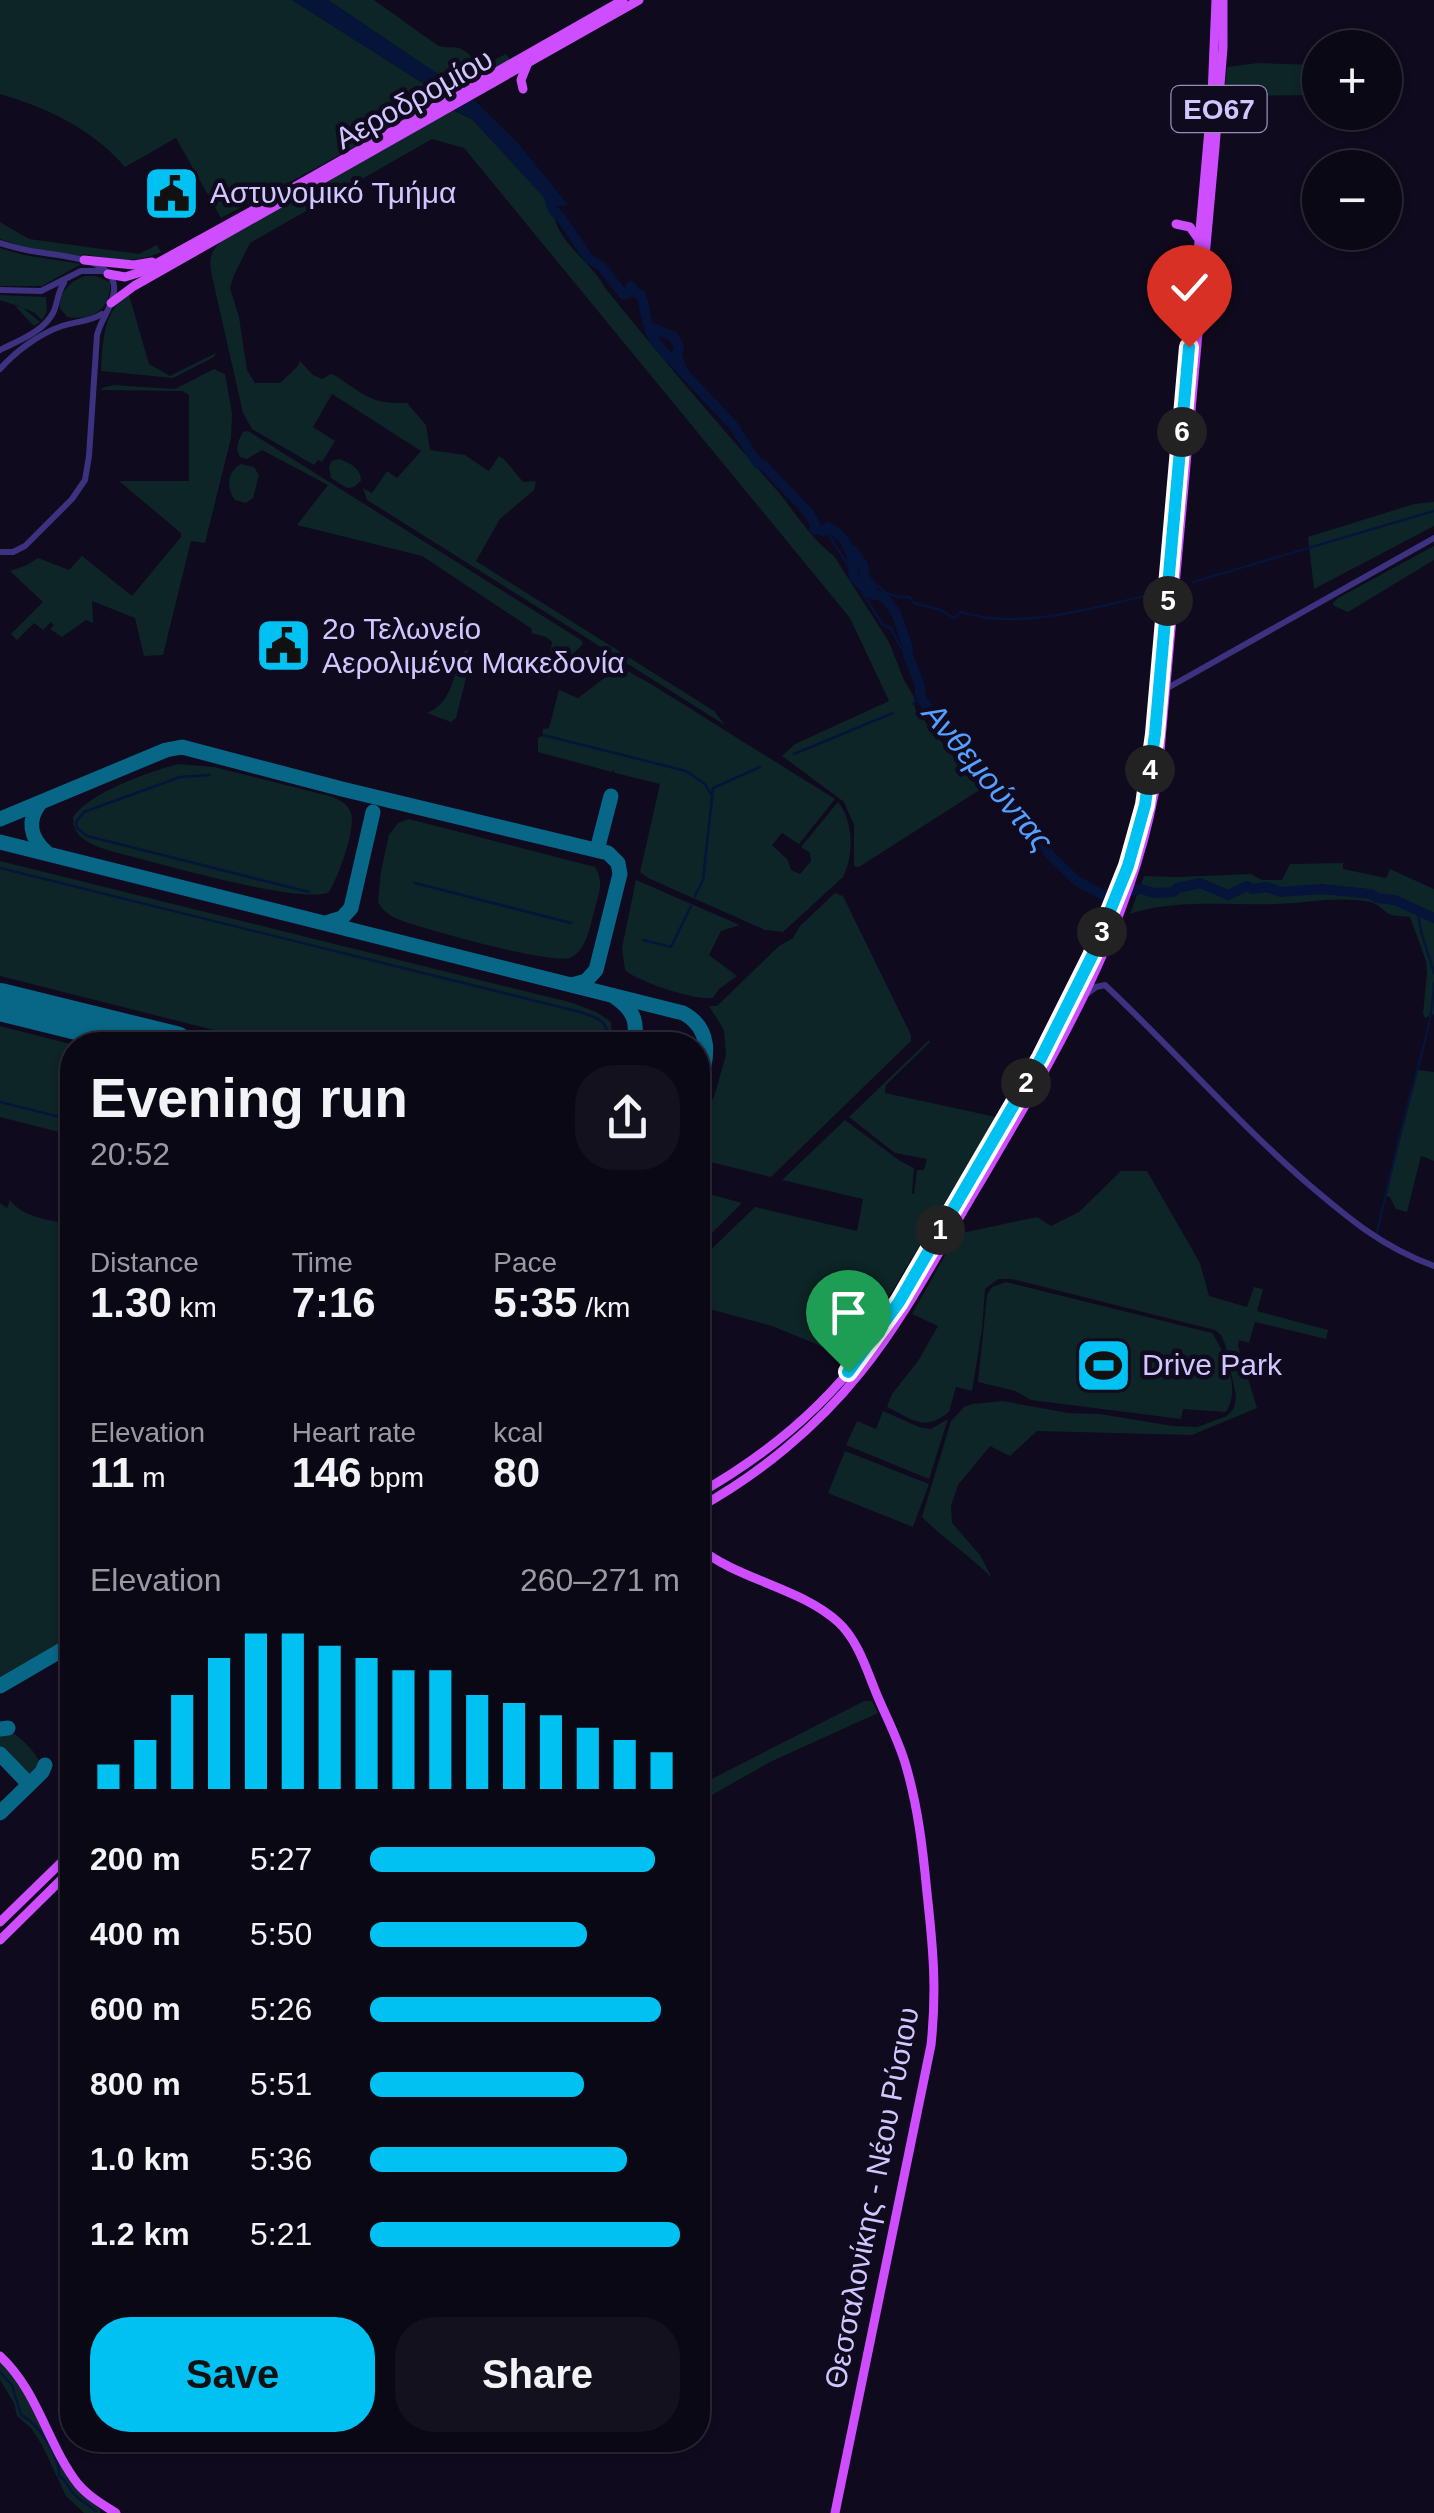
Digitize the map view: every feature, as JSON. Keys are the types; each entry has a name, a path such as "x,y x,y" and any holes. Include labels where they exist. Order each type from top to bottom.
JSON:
{"main road":[{"name":"Αεροδρομίου","path":"108,307 128,289 623,0"},
{"name":"Αεροδρομίου","path":"473,90 639,0"},
{"name":"ΕΟ67","path":"1173,580 1220,0"},
{"name":"ΕΟ67","path":"710,1501 793,1441 873,1357 912,1298 1064,1036 1097,968 1128,879 1145,805 1163,691 1221,81 1220,0"},
{"path":"523,89 520,80 527,64"},
{"name":"Αεροδρομίου","path":"106,273 128,276 160,261 443,107"},
{"path":"1176,224 1190,226 1198,240"},
{"path":"84,260 134,264 160,261"},
{"name":"ΕΟ67","path":"710,1487 753,1460 806,1417 833,1390 876,1335 1041,1058 1116,910"},
{"path":"1097,968 1105,985"},
{"name":"Θεσσαλονίκης - Νέου Ρύσιου","path":"710,1551 720,1562"},
{"name":"Θεσσαλονίκης - Νέου Ρύσιου","path":"710,1555 828,1615 844,1629 861,1658 904,1760 916,1808 935,1956 936,2004 928,2068 835,2513"},
{"path":"0,1922 60,1864"},
{"path":"0,1940 60,1881"},
{"path":"0,2356 24,2384 60,2450"},
{"path":"61,2452 78,2483 116,2513"}],"street":[{"path":"0,243 84,260 99,266 114,287 96,345 87,473 77,493 21,549 0,552"},
{"path":"0,290 41,291 85,270 106,273"},
{"path":"70,276 58,292 56,308 59,318 73,324"},
{"path":"0,369 25,346 58,328 89,321 108,307"},
{"path":"0,350 40,328 56,308"},
{"path":"1163,691 1434,538"},
{"path":"1084,998 1094,988 1105,985 1261,1143 1350,1220 1392,1248 1434,1266"}],"green space":[{"path":"0,0 292,0 426,85 438,100 221,218 176,138 125,167 68,122 0,94"},
{"path":"328,0 374,0 437,45 462,49 484,65 506,54 512,62 462,88"},
{"path":"1302,64 1302,95 1224,96 1227,67"},
{"path":"453,110 473,120 553,207 566,241 809,532 834,556 889,642 914,697 915,709 952,755 983,785 978,791 859,867 854,866 854,825 844,802 782,756 795,744 889,701 850,618 464,148 432,139 250,243 230,288 247,370 255,383 280,383 300,361 322,379 331,374 376,400 407,403 426,425 430,450 465,455 489,471 499,456 523,482 536,481 534,490 500,519 476,561 714,711 725,725 367,500 363,488 372,493 387,471 397,478 421,451 332,394 313,427 335,441 322,462 318,460 314,465 252,429 243,413 212,276 212,253 222,241"},
{"path":"0,222 29,239 139,254 157,245 161,252 122,260 20,246 0,239"},
{"path":"0,248 81,264 42,286 0,286"},
{"path":"85,276 110,282 108,299 92,315 67,317 60,308 61,297 70,284"},
{"path":"0,295 46,297 47,312 42,320 23,308 40,322 34,326 15,306 21,307 0,300"},
{"path":"129,295 149,364 170,376 216,353 214,357 173,378 101,371 109,319 120,301"},
{"path":"214,369 225,374 232,413 231,438 205,543 191,541 163,655 144,656 135,618 92,601 93,623 86,620 62,637 50,629 54,625 51,622 43,630 34,623 17,640 11,634 43,602 10,571 38,558 69,570 82,556 132,596 181,537 119,481 189,481 189,395 183,391 102,388 113,385 175,389"},
{"path":"248,431 583,644 549,678 485,661 487,653 496,662 542,673 548,669 552,642 531,633 532,629 422,556 297,525 328,485 262,450 247,459 240,457 239,441 243,432"},
{"path":"339,459 357,469 361,481 354,487 347,488 331,478 329,466"},
{"path":"241,464 254,467 259,475 253,498 246,503 235,500 229,486 233,471"},
{"path":"1434,502 1434,526 1314,589 1308,537 1414,504"},
{"path":"1434,546 1434,560 1348,612 1334,606 1338,598"},
{"path":"468,649 464,664 469,666 456,718 451,722 427,713 446,696 461,654"},
{"path":"622,668 835,799 799,844 782,833 772,845 788,860 791,870 800,874 811,861 810,853 801,847 838,802 843,810 851,839 843,877 783,932 765,930 640,872 660,784 538,752 538,738 543,729 549,728 559,690 578,698"},
{"path":"178,764 214,767 344,803 351,813 349,842 329,892 290,893 226,881 107,850 86,841 76,831 73,817 93,799 136,778"},
{"path":"409,819 595,867 600,889 580,951 569,958 537,956 429,929 387,913 378,902 389,835 398,823"},
{"path":"0,861 573,1003 611,1022 612,1032 222,1032 0,976"},
{"path":"1343,863 1343,869 1386,878 1390,869 1434,889 1434,1014 1425,1018 1423,1013 1426,961 1410,917 1391,915 1373,903 1347,900 1185,904 1130,914 1144,876 1251,874 1262,880 1282,880 1290,864"},
{"path":"636,880 740,925 721,931 709,955 737,976 713,998 668,990 625,970 622,948"},
{"path":"835,893 843,896 911,1041 771,1177 710,1162 710,1102 726,1055 724,1030 709,1006 717,1006 779,946 793,938 800,926"},
{"path":"0,1026 60,1041 60,1132 0,1117"},
{"path":"929,1040 886,1085 885,1093 996,1117 881,1310 848,1357 772,1326 710,1309 710,1250 755,1207 857,1231 863,1199 782,1180 845,1120 914,1168 914,1194 917,1170 924,1170 927,1159 895,1153 849,1117"},
{"path":"1418,1070 1434,1072 1434,1161 1421,1156 1407,1212 1396,1209 1390,1197 1385,1196"},
{"path":"1121,1171 1147,1171 1200,1263 1209,1296 1247,1307 1254,1287 1263,1289 1257,1311 1328,1330 1326,1339 1255,1322 1249,1343 1239,1340 1238,1346 1257,1408 1192,1435 1037,1431 1010,1456 990,1446 958,1485 951,1506 952,1523 980,1555 992,1578 922,1517 951,1421 964,1407 1003,1401 1068,1413 1197,1427 1227,1416 1234,1408 1236,1396 1225,1344 1215,1330 1012,1279 998,1279 985,1289 972,1391 956,1387 949,1412 925,1423 887,1407 938,1326 912,1314 957,1234 1037,1217 1051,1226 1079,1212"},
{"path":"710,1194 742,1203 710,1235"},
{"path":"10,1200 30,1215 60,1223 60,1645 0,1680 0,1203 7,1208"},
{"name":"Drive Park","path":"1006,1282 1212,1333 1227,1361 1232,1383 1226,1412 1183,1409 1181,1419 1031,1400 1015,1391 978,1382 987,1295 992,1287"},
{"path":"883,1411 931,1429 948,1419 929,1479 846,1445 857,1421 876,1429"},
{"path":"845,1451 929,1484 913,1527 828,1493"},
{"path":"864,1701 872,1701 878,1713 770,1762 710,1796 710,1780"},
{"path":"8,1730 39,1760 41,1765 35,1775 23,1774 0,1750 0,1732"},
{"path":"0,2362 20,2384 82,2492 100,2513 84,2513 66,2496 42,2445 17,2416 0,2380"}],"water":[{"path":"292,0 328,0 462,88 518,143 568,205 553,207 473,120 443,104 426,85"}],"waterway":[{"name":"Ανθεμούντας","path":"549,198 553,210 589,259 602,267 623,294 631,286 641,295 649,327 673,336 679,347 682,371 733,425 758,464 809,513 814,529 824,531 828,527 846,543 854,578 872,594 884,597 896,613 925,704 961,742 975,763 976,773 1031,826 1050,855 1077,881 1103,895 1141,889 1173,892 1200,883 1228,895 1247,886 1281,892 1321,889 1371,894 1434,918"},
{"name":"Ανθεμούντας","path":"649,327 657,344 678,367"},
{"path":"1193,582 1434,511"},
{"name":"Ανθεμούντας","path":"824,531 852,572"},
{"name":"Ανθεμούντας","path":"853,551 872,587"},
{"path":"866,574 890,594 910,597 914,603 954,618 961,612 984,617 1035,618 1162,592"},
{"name":"Ανθεμούντας","path":"854,578 882,624 891,628 908,655"},
{"path":"913,704 920,696"},
{"path":"794,754 893,713"},
{"path":"543,735 686,771 705,784 711,794"},
{"path":"695,896 703,880 713,788 760,767"},
{"path":"210,775 180,777 84,812 76,822 77,828 87,836 309,892"},
{"path":"0,868 580,1012 602,1022 607,1032"},
{"path":"415,883 571,923"},
{"path":"643,940 671,947 691,906"},
{"path":"1417,910 1434,973"},
{"path":"1377,1232 1427,1033 1434,983"},
{"path":"0,1102 60,1117"},
{"path":"0,2372 12,2385 21,2415 47,2441 59,2476 75,2496 96,2511"}],"taxiway":[{"path":"0,819 166,750 182,747 608,853 618,863 620,874 596,970 586,981 572,985"},
{"path":"597,850 611,796"},
{"path":"40,803 32,829 46,852"},
{"path":"329,922 342,918 351,908 373,812"},
{"path":"0,842 683,1013 702,1032"},
{"path":"615,997 627,1007 635,1032"},
{"path":"92,1025 98,1032"},
{"path":"0,1686 60,1651"},
{"path":"0,1729 8,1728"},
{"path":"0,1754 29,1784"},
{"path":"0,1813 45,1765"}],"runway":[{"path":"0,1002 122,1032"}],"place":[{"name":"Αστυνομικό Τμήμα","path":"171,193"},
{"name":"2ο Τελωνείο Αερολιμένα Μακεδονία","path":"283,646"},
{"name":"Drive Park","path":"1103,1365"}],"route":[{"path":"848,1372 899,1302 1041,1058 1092,956 1128,866 1145,805 1155,734 1189,347"}]}
